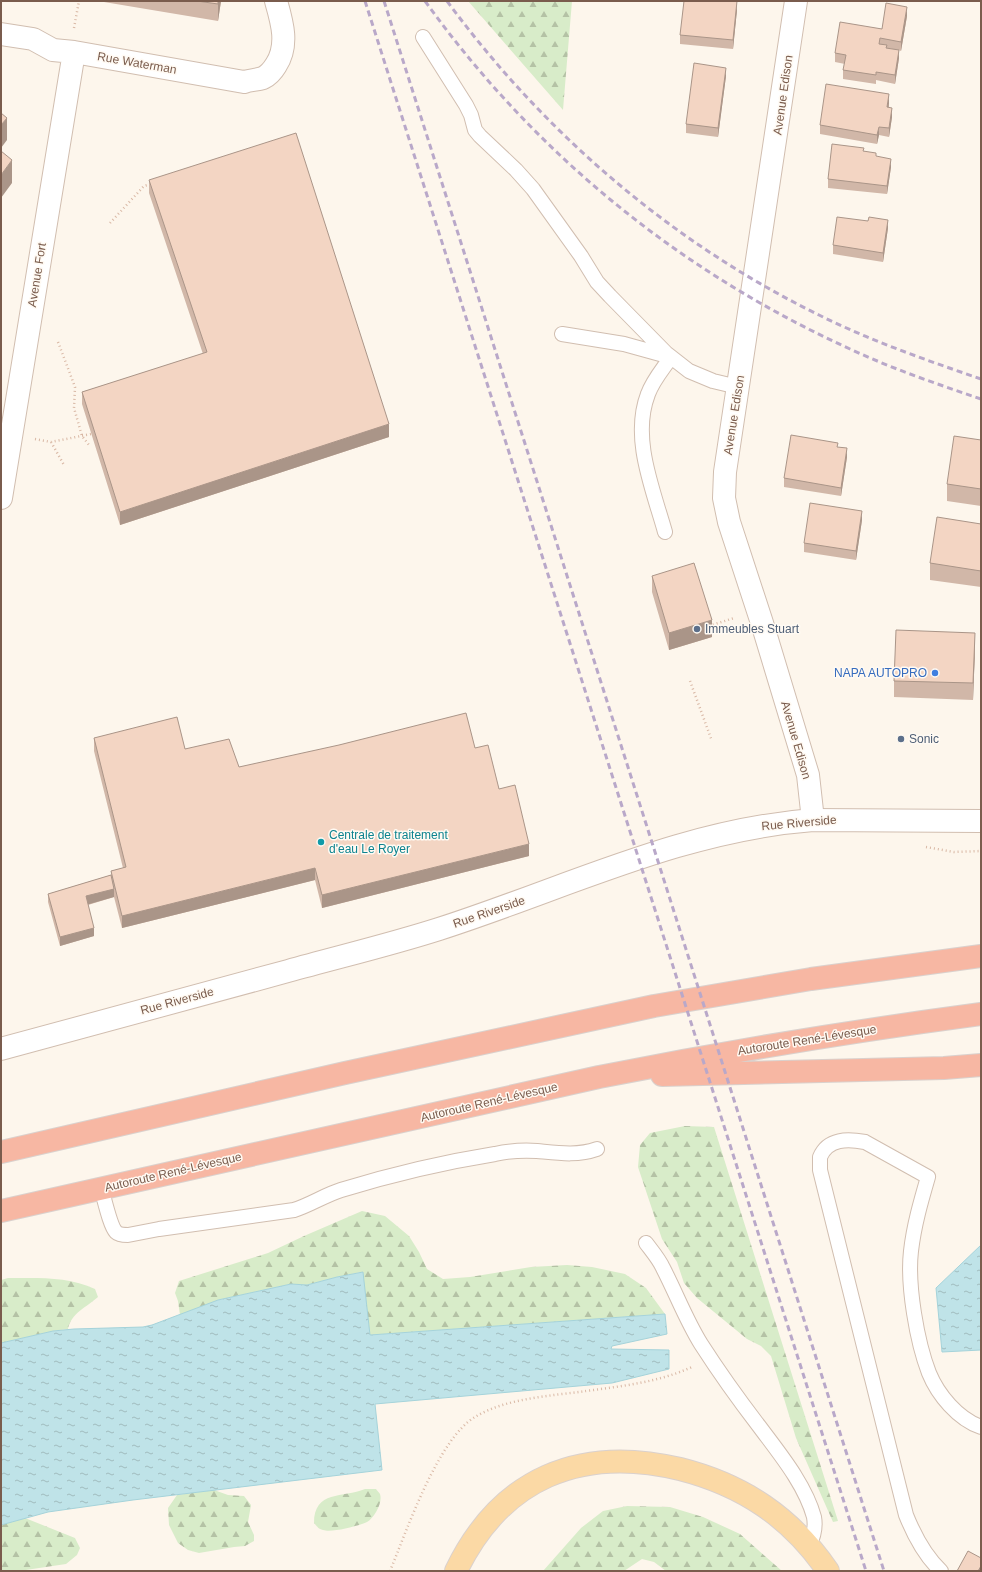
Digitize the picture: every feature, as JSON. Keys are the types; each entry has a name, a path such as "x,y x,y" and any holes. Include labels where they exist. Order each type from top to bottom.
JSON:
{"highway":[{"path":"1,1152 345,1073 654,1006 811,979 981,956"},
{"name":"Autoroute René-Lévesque","path":"1,1211 599,1077 674,1062 846,1033 981,1014"},
{"path":"599,1077 944,1068 981,1065"}],"main road":[{"path":"456,1571 479,1532 501,1506 516,1494 544,1477 562,1470 577,1465 610,1461 648,1463 668,1466 700,1474 729,1485 772,1510 809,1546 828,1571"}],"street":[{"name":"Rue Waterman","path":"1,34 33,39 53,50 74,42 244,82 264,77 272,71 279,60 284,44 276,1"},
{"name":"Avenue Edison","path":"796,1 724,486 726,510 808,776 814,820"},
{"name":"Avenue Fort","path":"1,498 74,42"},
{"name":"Rue Riverside","path":"1,1050 439,929 533,897 648,855 729,832 789,822 814,820 981,821"}],"lane":[{"path":"423,36 466,104 475,130 516,170 532,189 581,256 597,282 666,353 689,371 702,377 738,387"},
{"path":"562,334 624,344 671,357"},
{"path":"664,532 645,459 642,424 648,394 655,380 671,357"},
{"path":"941,1571 926,1553 913,1532 904,1508 820,1170 820,1157 828,1145 841,1140 865,1142 928,1176 915,1223 910,1272 916,1320 923,1354 930,1374 949,1404 964,1418 981,1427"},
{"path":"101,1188 112,1226 116,1232 123,1235 128,1235 166,1228 294,1210 305,1207 322,1197 340,1190 428,1168 494,1154 516,1151 570,1154 585,1153 597,1150"},
{"path":"646,1243 663,1267 701,1343 792,1472 806,1498 814,1516 815,1527 814,1536 809,1546"}],"path":[{"path":"74,42 79,1"},
{"path":"110,223 144,186 158,181"},
{"path":"58,342 75,387 74,408 82,436 90,445"},
{"path":"11,435 51,442 91,434"},
{"path":"51,442 64,465"},
{"path":"690,681 712,741"},
{"path":"390,1571 432,1474 448,1444 474,1417 499,1406 534,1398 640,1384 677,1374 698,1364"}],"green space":[{"path":"468,1 572,1 563,110"},
{"path":"685,1126 714,1127 838,1521 833,1522 796,1438 771,1356 761,1346 747,1339 697,1298 684,1283 677,1262 662,1239 638,1167 640,1145 650,1133"},
{"path":"362,1211 385,1216 409,1236 427,1269 443,1279 470,1277 531,1267 567,1265 592,1267 625,1274 646,1288 665,1314 370,1335 362,1272 307,1285 291,1284 218,1300 180,1315 175,1293 179,1281 268,1253"},
{"path":"8,1278 52,1279 74,1282 95,1289 98,1297 76,1314 68,1329 1,1343 1,1280"},
{"path":"365,1489 376,1489 381,1498 377,1510 367,1522 345,1529 332,1531 320,1529 314,1523 315,1512 324,1500"},
{"path":"214,1490 228,1495 244,1496 251,1505 248,1522 254,1535 254,1541 245,1546 199,1553 188,1550 178,1543 169,1525 168,1508 177,1495"},
{"path":"627,1506 670,1507 703,1517 740,1534 782,1571 666,1571 654,1562 642,1559 624,1571 543,1571 581,1528 603,1511"},
{"path":"25,1518 75,1538 80,1548 77,1555 66,1564 19,1571 1,1571 1,1525"}],"water":[{"path":"981,1245 981,1350 942,1352 936,1288"},
{"path":"363,1272 370,1335 665,1314 667,1334 612,1346 611,1349 669,1350 669,1369 612,1383 375,1404 382,1470 133,1500 48,1512 1,1525 1,1343 53,1331 143,1327 218,1300 291,1284 307,1285"}],"building":[{"path":"197,1 218,1 218,4"},
{"path":"684,1 737,1 733,40 680,35"},
{"path":"886,3 907,7 901,42 880,38 879,44 887,45 886,48 899,50 895,75 876,72 876,75 843,70 846,55 835,53 840,22 882,29"},
{"path":"694,63 726,68 718,128 686,124"},
{"path":"826,84 889,94 887,107 892,108 889,128 879,127 877,135 820,125"},
{"path":"1,113 7,118 1,125"},
{"path":"296,133 389,424 120,512 82,392 207,352 149,180"},
{"path":"832,144 864,148 863,151 876,153 876,156 891,159 887,186 828,179"},
{"path":"1,151 12,160 1,175"},
{"path":"837,217 868,221 869,217 888,220 883,253 833,245"},
{"path":"791,435 838,443 837,447 847,448 841,488 784,478"},
{"path":"954,436 981,440 981,489 947,484"},
{"path":"810,503 862,511 856,551 804,543"},
{"path":"937,517 981,524 981,571 930,563"},
{"path":"694,563 712,620 669,633 652,576"},
{"name":"NAPA AUTOPRO","path":"896,630 975,633 973,683 894,681"},
{"name":"Centrale de traitement d'eau Le Royer","path":"466,713 475,748 488,745 499,789 515,785 529,844 322,895 315,868 122,916 111,871 126,867 94,738 177,717 185,749 229,739 239,767 339,745"},
{"path":"111,875 114,889 86,896 94,928 60,937 48,894"},
{"path":"968,1551 981,1558 981,1566 978,1571 957,1571"}],"railway":[{"path":"365,1 866,1571"},
{"path":"384,1 884,1571"},
{"path":"425,1 468,57 514,109 563,158 615,203 669,245 727,283 787,318 850,349 899,370 981,399"},
{"path":"447,1 525,96 614,180 662,219 712,254 765,286 819,315 879,342 981,379"}],"place":[{"name":"Immeubles Stuart","path":"697,629"},
{"name":"NAPA AUTOPRO","path":"935,673"},
{"name":"Sonic","path":"901,739"},
{"name":"Centrale de traitement d'eau Le Royer","path":"321,842"}]}
